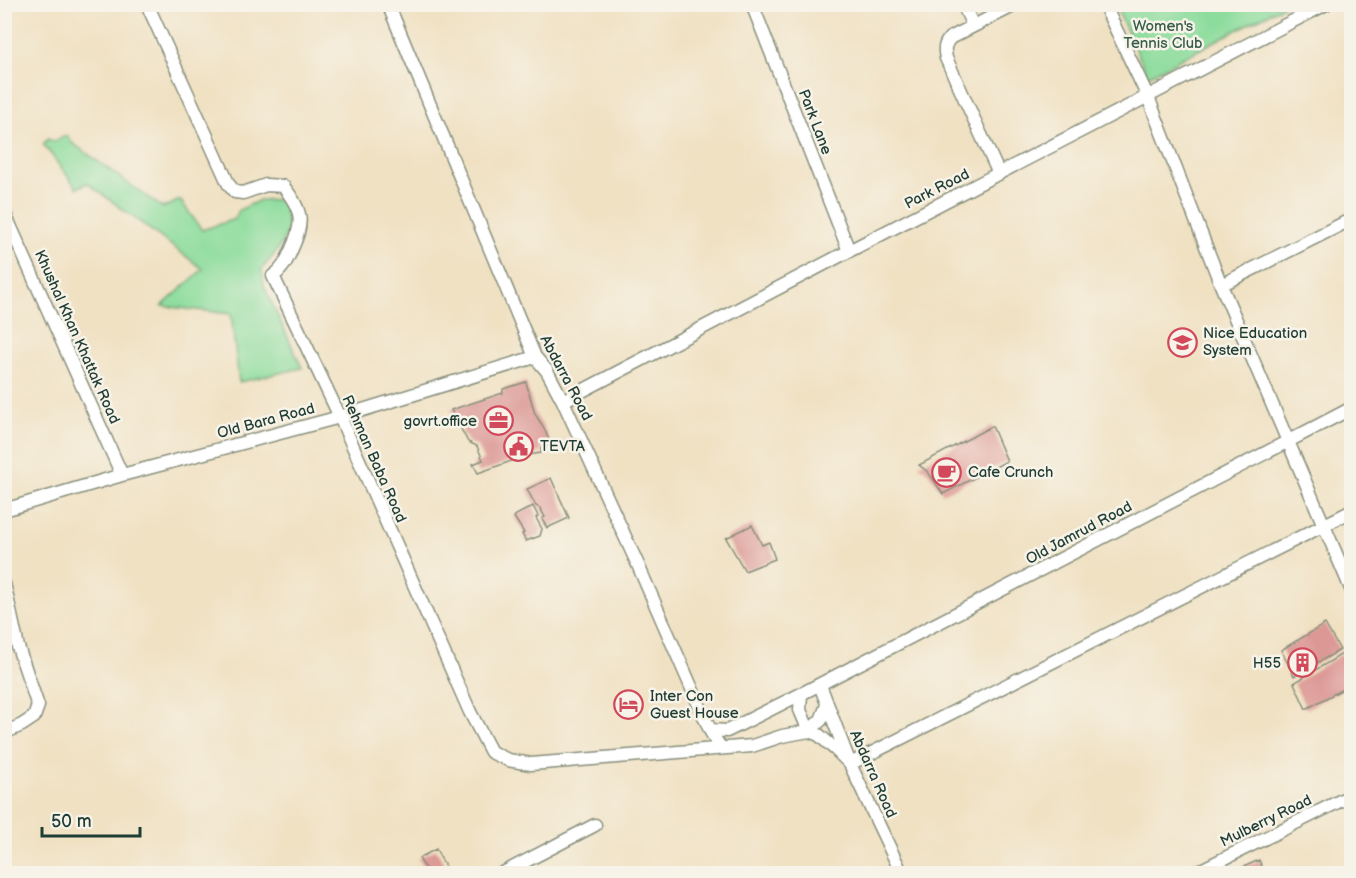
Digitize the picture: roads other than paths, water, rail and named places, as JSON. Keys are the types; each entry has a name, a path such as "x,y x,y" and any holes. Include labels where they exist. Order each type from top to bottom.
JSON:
{"street":[{"name":"Rehman Baba Road","path":"147,4 229,185 235,192 243,193 266,185 283,186 297,207 300,231 285,264 280,272 273,276 340,417 470,712 491,752 508,760 531,764 752,746 782,736 809,731"},
{"name":"Abdarra Road","path":"388,4 535,357 547,371 563,401 710,730"},
{"name":"Park Lane","path":"752,4 849,251"},
{"path":"963,4 973,26"},
{"path":"999,174 944,49 945,43 950,38 1017,4"},
{"path":"1104,4 1148,97 1221,285 1352,591"},
{"name":"Park Road","path":"563,401 1326,4"},
{"name":"Khushal Khan Khattak Road","path":"4,212 122,475"},
{"path":"1221,285 1352,219"},
{"name":"Old Bara Road","path":"4,510 122,475 340,417 535,357"},
{"name":"Old Jamrud Road","path":"710,730 727,731 820,685 1352,408"},
{"path":"801,694 800,710 809,731 819,735 850,764 1352,511"},
{"path":"4,583 18,647 38,705 34,717 4,733"},
{"name":"Abdarra Road","path":"820,685 850,764 902,873"},
{"path":"809,731 821,720 827,705"},
{"path":"710,730 721,748"},
{"name":"Mulberry Road","path":"1193,873 1352,795"},
{"path":"501,873 595,825"}],"place":[{"name":"Nice Education System","path":"1182,342"},
{"name":"govrt.office","path":"498,421"},
{"name":"TEVTA","path":"519,446"},
{"name":"Cafe Crunch","path":"947,472"},
{"name":"H55","path":"1302,663"},
{"name":"Inter Con Guest House","path":"629,705"}],"park label":[{"name":"Women's Tennis Club","path":"1163,34"}]}
